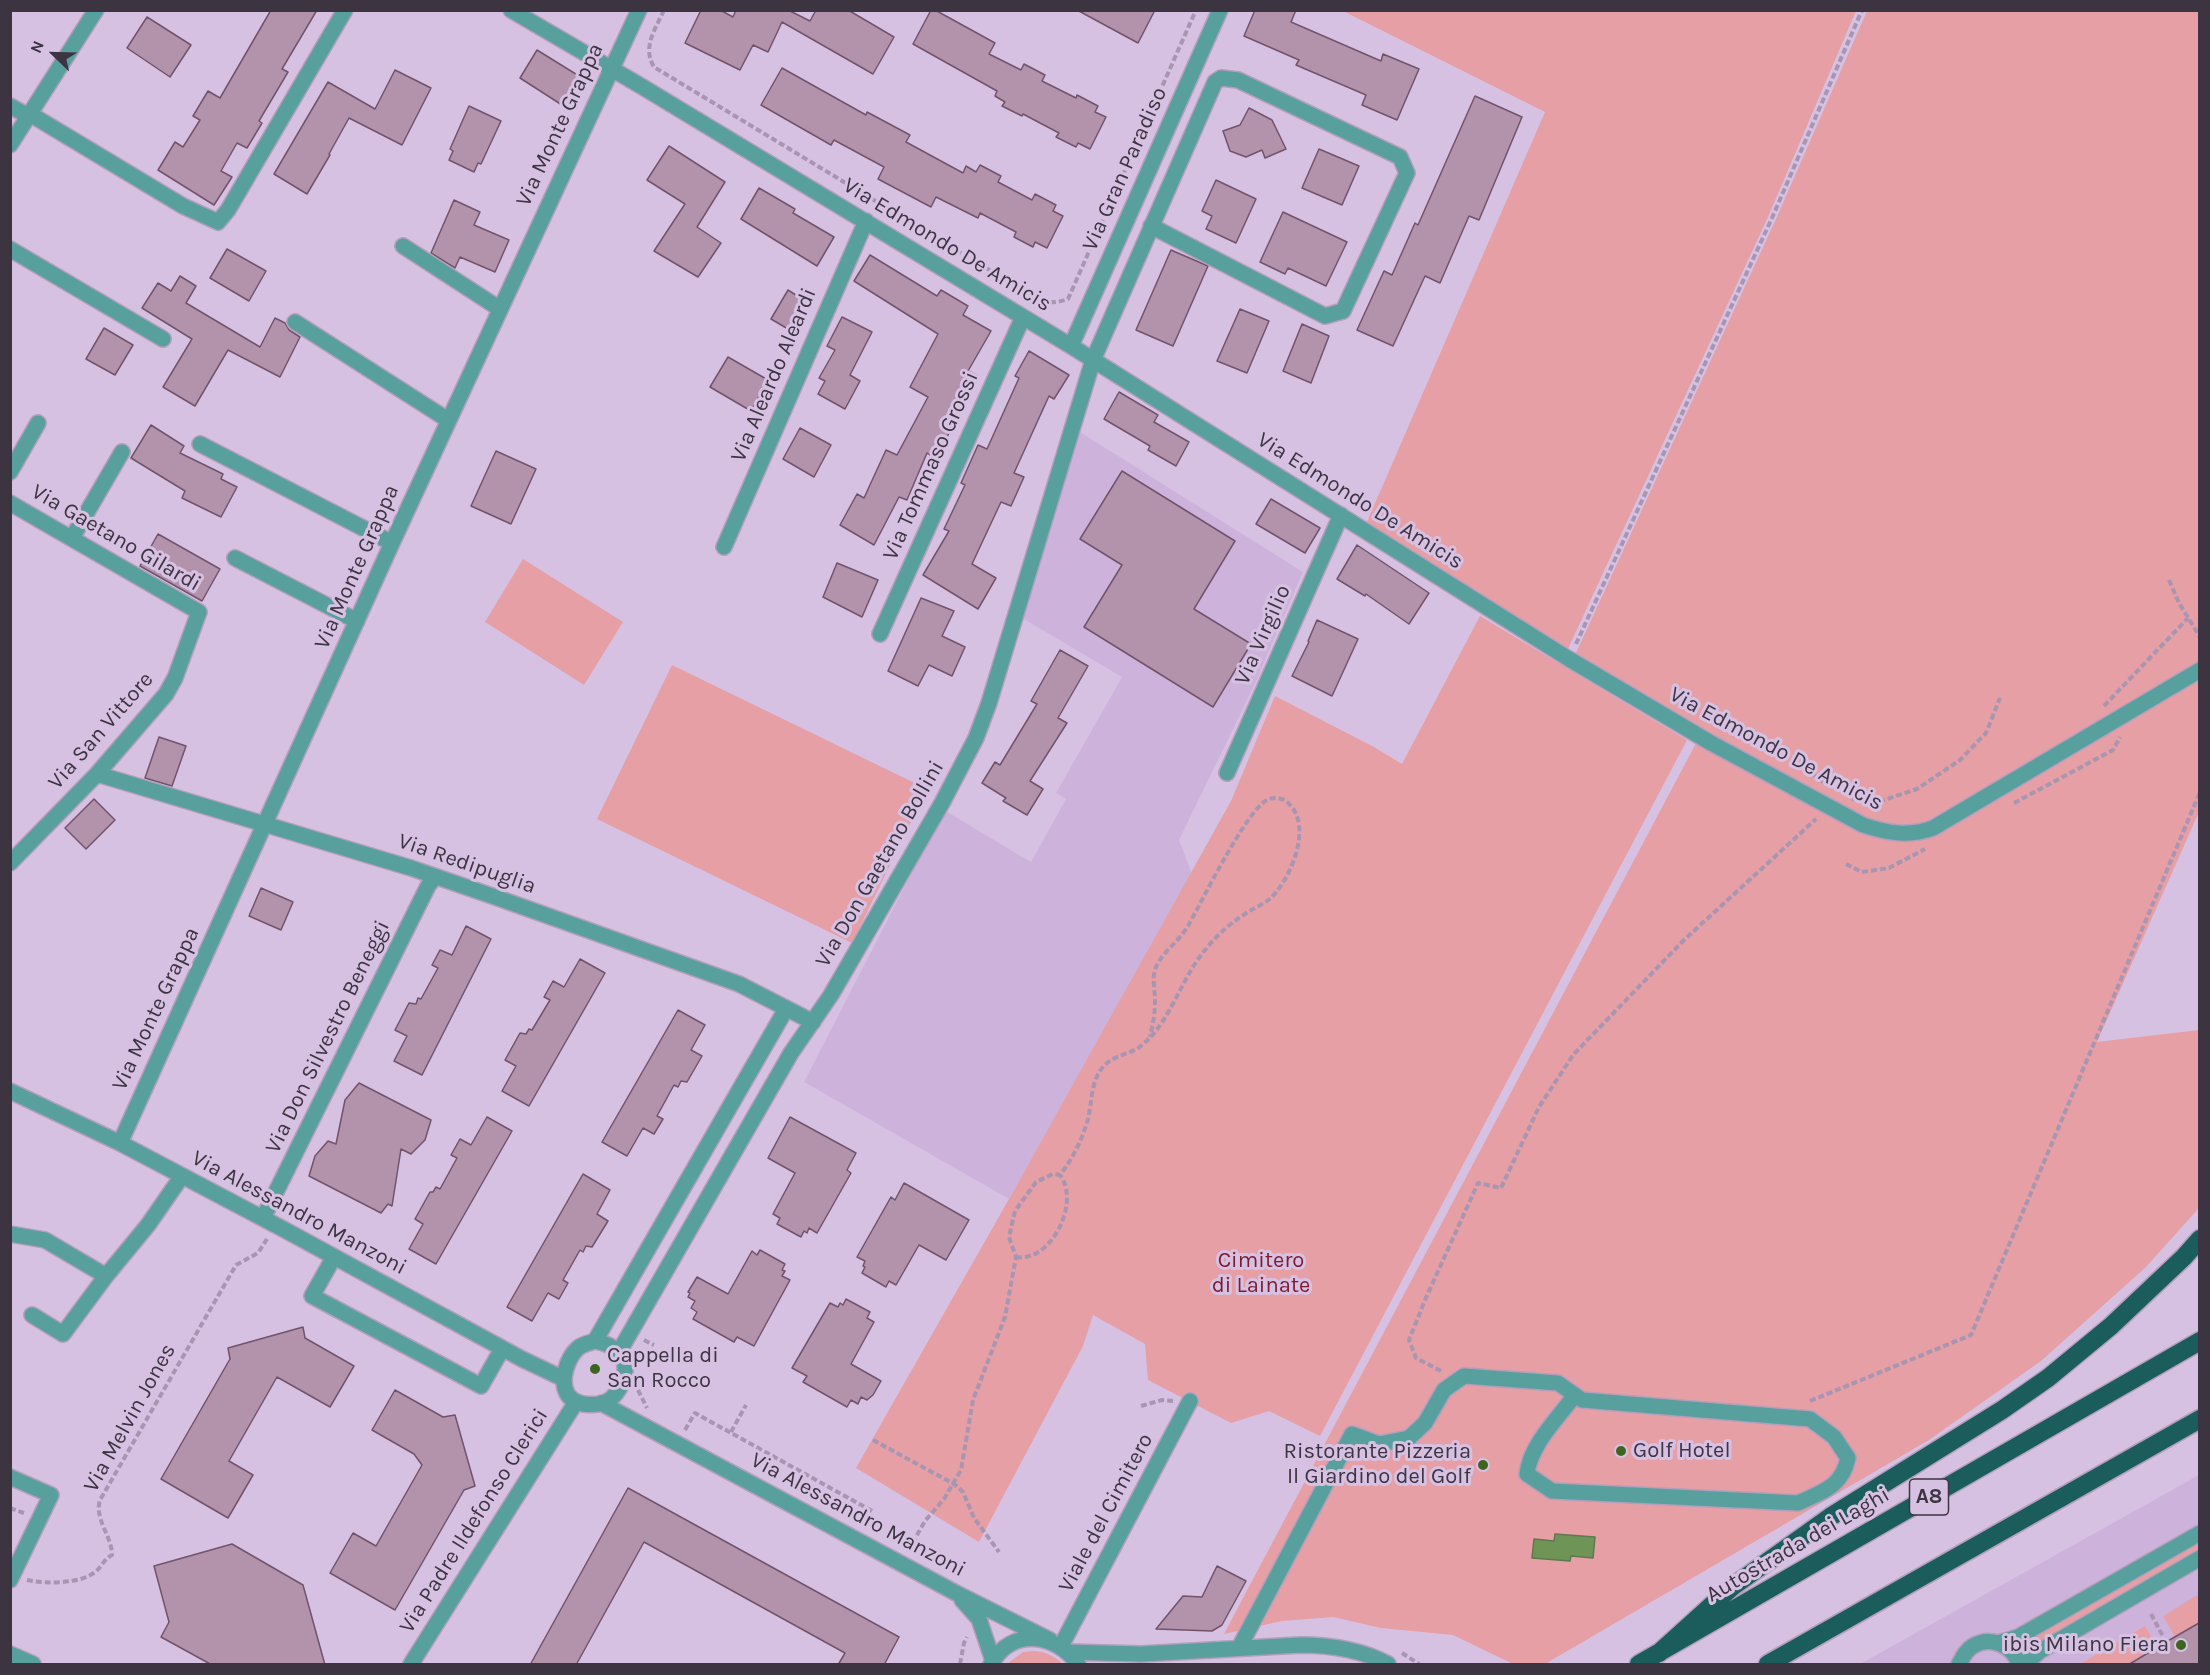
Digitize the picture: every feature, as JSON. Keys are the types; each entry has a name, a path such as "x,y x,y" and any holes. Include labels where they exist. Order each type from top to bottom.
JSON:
{"highway":[{"path":"1659,1653 1732,1587 1830,1517 2002,1410 2048,1378 2111,1326 2184,1257 2199,1239"},
{"name":"Autostrada dei Laghi","path":"1639,1665 2199,1341"},
{"path":"1768,1665 2199,1419"}],"street":[{"path":"10,145 96,10"},
{"path":"10,106 30,114 183,206 218,222 228,210 345,10"},
{"name":"Via Monte Grappa","path":"120,1143 448,420 639,10"},
{"name":"Via Gran Paradiso","path":"1071,346 1220,10"},
{"name":"Via Edmondo De Amicis","path":"517,14 866,221 1071,346 1569,659 1712,743 1863,825 1884,832 1918,833 1934,828 2199,670"},
{"name":"Via Don Gaetano Bollini","path":"619,1352 634,1338 791,1053 813,1022 942,803 976,738 989,703 1093,360 1151,226 1215,82 1221,78 1238,80 1400,157 1407,173 1343,311 1325,316 1151,226"},
{"name":"Via Aleardo Aleardi","path":"724,547 866,221"},
{"path":"403,246 500,309"},
{"path":"10,249 163,339"},
{"name":"Via Tommaso Grossi","path":"880,634 1023,317"},
{"path":"295,322 448,420"},
{"path":"10,472 38,423"},
{"path":"200,444 392,543"},
{"path":"72,538 122,452"},
{"name":"Via Gaetano Gilardi","path":"10,503 200,612"},
{"name":"Via Virgilio","path":"1227,773 1341,515"},
{"path":"235,558 357,621"},
{"name":"Via San Vittore","path":"10,863 97,774 165,694 175,678 200,612"},
{"name":"Via Redipuglia","path":"97,774 411,868 695,967 739,984 813,1022"},
{"name":"Via Don Silvestro Beneggi","path":"269,1222 428,886 435,877"},
{"path":"596,1341 786,1009"},
{"name":"Via Alessandro Manzoni","path":"10,1091 120,1143 502,1349 564,1379"},
{"path":"32,1315 63,1334 148,1225 182,1176"},
{"path":"10,1234 45,1240 106,1276"},
{"path":"334,1257 312,1296 481,1386 502,1349"},
{"path":"596,1341 619,1352 625,1362 625,1374 613,1398 601,1403 585,1405 568,1396 564,1379 568,1361 578,1348 596,1341"},
{"path":"1239,1648 1352,1434 1379,1444 1409,1438 1425,1423 1444,1390 1464,1376 1558,1383 1575,1395 1582,1400 1810,1419 1834,1437 1848,1458 1846,1469 1831,1488 1798,1503 1552,1491 1527,1474 1528,1465 1537,1446 1575,1395"},
{"name":"Via Alessandro Manzoni","path":"617,1391 633,1413 648,1418 956,1593 1064,1651 1140,1654 1326,1645 1366,1654 1388,1665"},
{"name":"Viale del Cimitero","path":"1064,1651 1191,1401"},
{"name":"Via Padre Ildefonso Clerici","path":"411,1665 576,1402"},
{"name":"Via Alessandro Manzoni","path":"601,1403 648,1418"},
{"path":"10,1477 51,1495 17,1579"},
{"path":"1959,1665 1965,1653 1974,1645 2018,1637 2199,1533"},
{"path":"2025,1665 2040,1651 2199,1558"},
{"path":"956,1593 979,1619 992,1663"},
{"path":"992,1663 1004,1649 1019,1641 1036,1638 1064,1651"},
{"path":"1998,1642 2009,1648 2017,1658 2019,1665"},
{"path":"10,1654 33,1665"},
{"path":"1119,1665 1140,1654"}],"path":[{"path":"664,10 651,40 648,57 654,67 1040,300 1049,303 1059,303 1068,299 1196,10"},
{"path":"1569,659 1772,218 1862,10"},
{"path":"2169,580 2179,603 2199,637"},
{"path":"1464,1376 1440,1371 1416,1358 1409,1340 1478,1183 1501,1188 1539,1107 1574,1055 1684,940 1809,827 1835,796 1881,801 1917,789 1960,760 1986,733 2000,698"},
{"path":"1805,1403 1971,1335 2199,792"},
{"path":"1060,1176 1078,1146 1088,1119 1099,1072 1105,1064 1141,1047 1150,1037 1199,958 1223,931 1243,915 1270,899 1285,881 1296,856 1299,833 1295,812 1283,799 1275,798 1261,804 1247,822 1186,929 1157,964 1150,1037"},
{"path":"908,1552 925,1521 954,1484 961,1470 974,1400 1005,1317 1016,1257 1009,1237 1015,1211 1036,1182 1053,1174 1060,1176 1065,1182 1068,1199 1059,1226 1051,1239 1032,1256 1016,1257"},
{"name":"Via Melvin Jones","path":"17,1579 39,1583 75,1580 95,1572 106,1558 112,1555 109,1536 98,1512 100,1500 236,1265 261,1250 269,1222"},
{"path":"637,1386 648,1418"},
{"path":"1141,1406 1162,1400 1191,1401"},
{"path":"730,1432 746,1405"},
{"path":"674,1427 684,1432 695,1413 872,1511 863,1528 872,1532"},
{"path":"873,1440 954,1484 963,1492 974,1518 999,1552"},
{"path":"899,1547 917,1557"},
{"path":"2151,1614 2166,1642"},
{"path":"960,1665 964,1643 975,1631"}],"shaded area":[{"path":"1080,432 1303,572 1254,686 1179,840 1192,874 1009,1199 804,1082 944,810 1031,862 1066,799 1056,793 1122,677 1022,618"},
{"path":"2199,1475 2199,1664 1860,1664"},
{"path":"1555,1534 1595,1537 1593,1558 1571,1556 1570,1561 1532,1558 1534,1539 1554,1541"}],"green space":[{"path":"1343,11 1856,11 1768,217 1567,651 1366,524 1545,112"},
{"path":"1867,11 2199,11 2199,812 2097,1042 2199,1030 2199,1208 2145,1268 2041,1361 1929,1440 1545,1664 1513,1664 1453,1635 1381,1628 1333,1617 1282,1621 1224,1634 1703,730 1575,655 1776,219"},
{"path":"523,559 623,622 584,685 485,622"},
{"name":"Cimitero di Lainate","path":"1480,616 1687,740 1320,1436 1269,1411 1231,1423 1148,1380 1145,1344 1093,1315 1083,1346 979,1542 856,1468 1231,801 1275,696 1402,764"},
{"path":"672,665 927,789 852,943 597,819"},
{"path":"2199,1540 2199,1551 2023,1653 2018,1646"},
{"path":"2199,1594 2199,1623 2175,1637 2163,1616"},
{"path":"2145,1626 2157,1647 2128,1664 2080,1664"},
{"path":"1034,1651 1050,1655 1063,1664 1007,1664 1023,1652"}],"building":[{"path":"271,10 317,10 282,69 288,72 259,121 262,123 247,148 237,143 221,171 232,177 214,205 158,170 175,142 183,147 200,120 193,116 208,91 220,98"},
{"path":"701,10 720,10 733,17 736,10 788,10 810,21 816,10 848,10 894,37 873,74 782,22 768,52 753,45 740,70 685,43"},
{"path":"931,10 935,10 995,43 989,54 1021,70 1024,64 1045,75 1042,81 1098,106 1095,112 1106,117 1090,149 1078,143 1076,147 1056,137 1059,133 1002,106 1005,102 995,96 997,91 913,44"},
{"path":"1077,10 1155,10 1138,43"},
{"path":"1255,10 1296,10 1291,22 1381,61 1383,54 1419,69 1397,120 1362,105 1366,95 1296,65 1299,60 1244,36"},
{"path":"147,17 191,45 170,77 127,48"},
{"path":"537,50 579,76 562,105 520,78"},
{"path":"782,68 866,115 867,112 910,135 906,142 963,173 966,166 976,172 980,165 1001,176 998,182 1032,200 1035,194 1056,205 1053,211 1063,216 1047,248 1035,242 1033,247 1014,237 1016,232 980,213 978,218 936,197 931,207 878,179 884,167 834,140 831,145 761,105"},
{"path":"395,70 431,88 402,145 349,118 307,194 274,174 328,82 375,109"},
{"path":"1475,96 1522,117 1479,220 1469,216 1440,283 1425,276 1393,346 1357,330 1384,271 1392,275 1415,223 1418,225"},
{"path":"469,106 501,121 481,164 478,163 474,172 449,160 453,151 450,149"},
{"path":"1249,108 1272,120 1286,149 1265,158 1262,150 1246,157 1230,151 1223,131 1240,125"},
{"path":"669,146 725,182 697,227 721,243 698,277 654,251 685,204 647,180"},
{"path":"1319,149 1359,166 1342,205 1302,188"},
{"path":"1216,180 1256,199 1236,243 1206,229 1212,216 1202,211"},
{"path":"759,188 795,209 793,213 834,237 817,266 741,219"},
{"path":"454,200 480,212 474,225 509,240 495,272 460,257 455,268 431,253"},
{"path":"1283,212 1347,242 1326,286 1288,268 1285,274 1260,262"},
{"path":"227,249 266,271 249,301 210,278"},
{"path":"1171,250 1208,266 1173,346 1136,330"},
{"path":"870,255 937,296 941,290 968,306 963,315 991,331 968,371 978,376 936,459 927,453 907,500 899,497 874,545 840,525 857,494 864,498 886,450 897,455 928,397 910,387 938,334 854,281"},
{"path":"180,276 196,286 186,303 260,347 275,318 285,323 289,330 300,337 280,377 228,350 195,406 163,387 192,339 142,308 158,283 171,291"},
{"path":"788,290 810,304 793,332 771,319"},
{"path":"1240,309 1269,321 1247,373 1217,361"},
{"path":"842,317 872,332 850,375 860,381 845,409 818,394 825,381 819,378 835,350 827,346"},
{"path":"1302,324 1329,336 1311,383 1283,371"},
{"path":"104,328 133,345 115,375 86,359"},
{"path":"1029,351 1069,375 1054,399 1049,396 1014,473 1024,477 1011,506 1001,502 972,564 996,578 978,609 923,575 949,531 944,529 965,485 961,483 978,445 987,449 1019,378 1015,376"},
{"path":"728,357 768,380 751,411 710,387"},
{"path":"1119,392 1158,415 1154,422 1189,442 1176,466 1148,450 1150,446 1104,419"},
{"path":"151,425 184,446 180,453 223,474 221,479 237,487 221,517 182,498 185,491 131,458"},
{"path":"800,428 831,445 814,477 783,459"},
{"path":"496,451 536,469 511,524 471,506"},
{"path":"1122,471 1235,541 1194,609 1251,644 1213,707 1084,627 1122,565 1080,539"},
{"path":"1271,499 1320,528 1305,553 1256,524"},
{"path":"158,534 220,569 202,601 140,566"},
{"path":"1357,545 1429,593 1409,624 1366,594 1365,596 1337,579"},
{"path":"837,563 878,580 862,617 823,597"},
{"path":"921,598 954,611 942,636 965,647 952,676 929,665 918,686 888,671"},
{"path":"1317,620 1358,639 1332,696 1292,676"},
{"path":"1060,650 1088,666 1058,718 1067,723 1030,781 1043,789 1027,815 1003,801 1006,798 982,783 995,762 1000,765 1037,704 1031,701"},
{"path":"159,737 186,746 172,786 145,778"},
{"path":"94,799 115,820 86,849 65,828"},
{"path":"261,888 293,902 281,930 249,916"},
{"path":"466,926 491,939 422,1075 394,1061 407,1036 395,1030 409,1003 416,1004 418,998 421,999 438,968 432,965 440,950 452,955"},
{"path":"580,959 605,973 529,1106 502,1091 516,1066 505,1060 520,1033 526,1034 529,1029 532,1030 550,1000 544,997 553,981 564,987"},
{"path":"678,1010 705,1025 691,1050 702,1056 687,1082 681,1081 678,1087 674,1085 657,1116 663,1119 654,1134 643,1128 627,1156 602,1142"},
{"path":"359,1083 431,1120 425,1140 411,1154 401,1149 392,1206 388,1204 381,1213 309,1176 315,1156 328,1141 336,1144 345,1100"},
{"path":"487,1117 512,1131 436,1264 409,1249 423,1224 415,1219 430,1192 433,1192 436,1187 440,1189 457,1158 451,1155 460,1139 471,1145"},
{"path":"790,1117 856,1153 847,1170 851,1173 817,1233 809,1228 807,1233 804,1231 801,1237 777,1224 780,1218 773,1214 795,1173 768,1158"},
{"path":"583,1174 610,1190 597,1214 608,1221 592,1247 586,1246 583,1252 580,1250 563,1280 568,1283 559,1299 548,1293 532,1321 507,1307"},
{"path":"904,1183 969,1220 946,1260 919,1245 896,1285 889,1281 886,1287 862,1273 865,1261 857,1257 891,1197 895,1200"},
{"path":"760,1250 785,1264 782,1276 790,1280 754,1346 737,1337 734,1342 693,1319 697,1312 691,1308 695,1301 688,1297 690,1293 688,1292 697,1277 728,1294 752,1251 757,1255"},
{"path":"846,1299 870,1312 867,1318 874,1322 851,1364 881,1381 873,1395 867,1400 861,1397 858,1404 851,1400 847,1407 803,1382 807,1376 792,1368 830,1303 838,1307 840,1303 843,1305"},
{"path":"303,1327 305,1338 354,1366 330,1407 277,1377 229,1461 253,1475 228,1518 161,1479 230,1359 228,1348"},
{"path":"395,1390 443,1417 455,1415 475,1486 464,1490 395,1610 330,1573 353,1533 376,1546 422,1465 414,1454 372,1430"},
{"path":"628,1488 899,1637 884,1665 838,1665 845,1653 644,1542 576,1665 530,1665"},
{"path":"232,1544 303,1585 325,1665 212,1665 161,1637 169,1622 154,1566"},
{"path":"1217,1566 1246,1581 1222,1625 1212,1631 1156,1629 1183,1596 1202,1597"},
{"name":"ibis Milano Fiera","path":"2199,1623 2199,1665 2128,1665 2166,1642"}],"place":[{"name":"Cappella di San Rocco","path":"595,1369"},
{"name":"Golf Hotel","path":"1621,1451"},
{"name":"Ristorante Pizzeria Il Giardino del Golf","path":"1483,1465"},
{"name":"ibis Milano Fiera","path":"2181,1645"}]}
